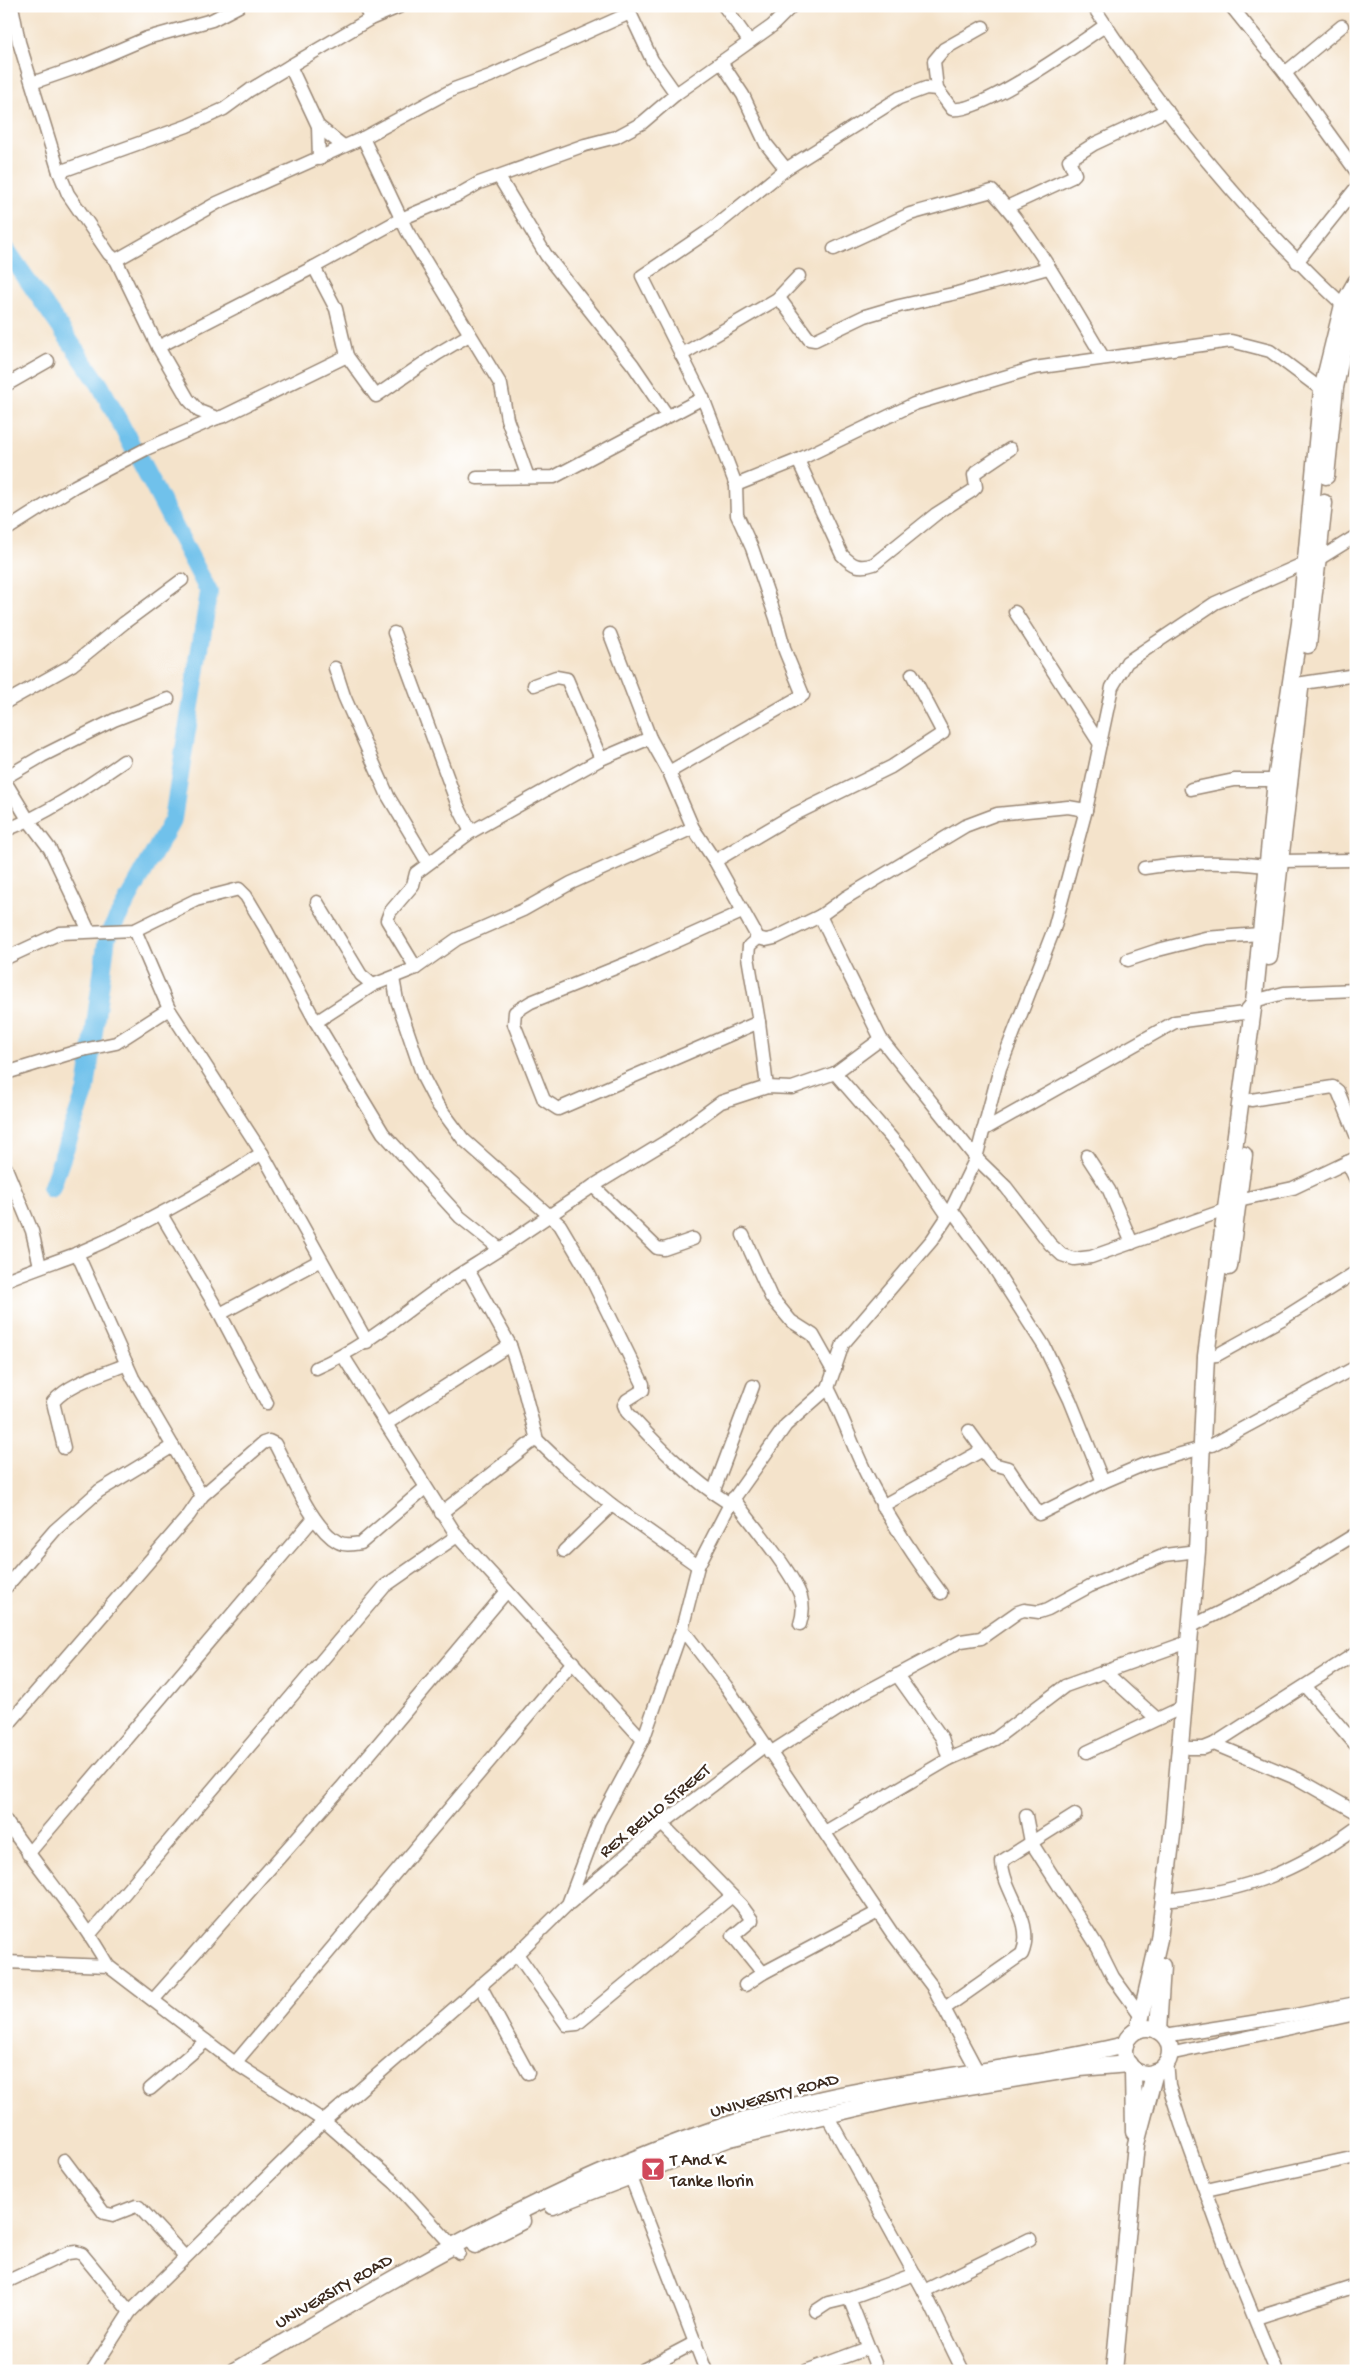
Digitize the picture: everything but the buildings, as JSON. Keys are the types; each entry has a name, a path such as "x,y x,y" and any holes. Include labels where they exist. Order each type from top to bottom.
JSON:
{"main road":[{"path":"1313,560 1335,388 1352,316 1356,282"},
{"path":"1136,2144 1132,2123 1131,2066 1124,2052 1125,2045 1140,2023 1159,1939 1174,1827 1183,1707 1193,1631 1212,1356 1225,1210 1260,1001 1260,934 1274,863 1276,780 1295,685 1312,624 1313,560 1322,390 1352,316"},
{"path":"1212,1356 1238,1200 1251,1100 1274,863 1295,685"},
{"path":"1161,2033 1160,1977 1183,1828 1190,1748 1197,1551 1207,1447"},
{"path":"1114,2371 1136,2144 1164,2062 1168,2041 1161,2033 1145,2028 1140,2023"},
{"name":"UNIVERSITY ROAD","path":"253,2371 544,2198 631,2160 726,2126 821,2099 1078,2056 1125,2045"},
{"path":"1131,2066 1148,2073 1164,2062"},
{"name":"UNIVERSITY ROAD","path":"235,2371 456,2249 548,2208 730,2138 915,2095 1080,2068 1131,2066"}],"street":[{"path":"12,6 19,42 59,172 68,194 108,254 116,260 158,347 188,399 199,411 217,418"},
{"path":"32,83 84,65 147,38 212,20 238,6"},
{"path":"365,6 370,19"},
{"path":"59,172 187,126 224,109 250,90 370,19 401,6"},
{"path":"724,6 748,42"},
{"path":"158,347 314,267 401,219 458,195 479,183 585,145 616,137 642,123 676,94 772,26 792,6"},
{"path":"1093,6 1138,74 1238,197 1297,262 1352,316"},
{"path":"1232,6 1285,73 1356,171"},
{"path":"116,260 217,203 319,159 342,145 363,138 454,89 490,76 630,13 652,60 676,94"},
{"path":"983,27 944,49 937,56 933,69 937,89 952,109 959,110 990,98 1062,55 1106,25"},
{"path":"1285,73 1342,26"},
{"path":"721,62 743,95 766,144 786,169"},
{"path":"290,66 318,126 319,159"},
{"path":"669,772 804,695 784,651 776,618 737,514 736,485 703,398 642,276 713,228 786,169 899,98 926,88 937,89"},
{"path":"1007,207 1072,177 1076,174 1069,160 1094,144 1167,110"},
{"path":"318,126 342,145"},
{"path":"363,138 401,219 469,335 501,385 507,419 528,477"},
{"path":"499,177 546,255 634,365 667,415"},
{"path":"1297,262 1356,188"},
{"path":"834,249 910,214 978,194 992,192 1007,207 1048,268 1103,357"},
{"path":"314,267 336,309 347,356 376,396 437,354 469,335"},
{"path":"777,299 782,302 809,339 815,340 866,316 1048,268"},
{"path":"681,355 777,299 799,276"},
{"path":"736,485 798,460 914,404 1034,368 1103,357 1231,341 1270,351 1322,390"},
{"path":"6,530 75,486 146,449 217,418 347,356"},
{"path":"6,385 48,361"},
{"path":"478,478 554,477 667,415 703,398"},
{"path":"798,460 842,555 851,565 862,568 874,564 936,514 972,491 977,483 974,475 1010,449"},
{"path":"568,1904 599,1822 643,1740 682,1629 698,1566 731,1501 786,1425 828,1388 843,1344 932,1240 950,1212 976,1158 1000,1068 1054,929 1086,810 1112,687 1127,662 1215,603 1313,560 1356,536"},
{"path":"6,702 72,666 124,623 182,580"},
{"path":"1015,612 1100,744"},
{"path":"394,633 458,806 471,832"},
{"path":"610,634 650,738 669,772 693,828 715,861 758,938 766,940 775,938 820,916 845,898 964,826 997,814 1068,807 1086,810"},
{"path":"335,668 344,696 388,796 428,863"},
{"path":"715,861 793,815 891,767 943,733 912,674"},
{"path":"1295,685 1356,675"},
{"path":"534,685 556,678 567,679 601,759"},
{"path":"6,777 42,756 114,720 168,699"},
{"path":"416,968 387,920 388,916 413,885 416,873 471,832 601,759 650,738"},
{"path":"6,830 64,802 124,761"},
{"path":"1191,789 1234,780 1276,780"},
{"path":"6,784 28,821 50,849 89,931"},
{"path":"316,1022 373,985 416,968 457,939 523,910 571,883 693,828"},
{"path":"1144,868 1179,863 1274,863 1356,860"},
{"path":"6,958 60,933 135,930 196,900 239,889 246,896 264,926 316,1022 383,1133 460,1217 500,1249"},
{"path":"317,902 361,975 373,985"},
{"path":"742,912 635,960 531,1002 515,1012 514,1024 544,1100 558,1109 759,1022"},
{"path":"820,916 881,1039 976,1158 1006,1187 1050,1244 1062,1255 1074,1259 1083,1258 1225,1210"},
{"path":"135,930 169,1009 262,1153 320,1261 367,1342"},
{"path":"1128,960 1205,938 1260,934"},
{"path":"758,938 749,946 748,957 767,1087"},
{"path":"393,978 397,1000 424,1079 437,1104 463,1139 560,1225 589,1274 643,1384 643,1390 627,1400 624,1405 627,1412 663,1452 713,1493 731,1501 785,1569 801,1597 804,1613 800,1624"},
{"path":"982,1130 1175,1022 1244,1013 1260,1001 1284,992 1356,990"},
{"path":"6,1073 78,1051 116,1043 169,1009"},
{"path":"316,1368 343,1356 367,1342 433,1292 593,1186 672,1138 720,1102 767,1087 792,1088 835,1073 881,1039"},
{"path":"835,1073 907,1156 991,1263 1044,1346 1070,1400 1103,1482"},
{"path":"1251,1100 1333,1087 1338,1091 1356,1135"},
{"path":"6,1280 77,1253 161,1214 220,1181 262,1153"},
{"path":"1087,1156 1109,1190 1132,1243"},
{"path":"1238,1200 1293,1188 1351,1160 1356,1180"},
{"path":"6,1168 32,1231 40,1266"},
{"path":"593,1186 657,1248 664,1249 693,1239"},
{"path":"161,1214 220,1314 267,1403"},
{"path":"742,1235 771,1297 791,1321 813,1335 831,1367 835,1369"},
{"path":"77,1253 127,1364 202,1496"},
{"path":"220,1314 320,1261"},
{"path":"468,1270 510,1345 537,1440 563,1465 612,1505 698,1566"},
{"path":"1212,1356 1282,1319 1356,1272"},
{"path":"386,1424 510,1345"},
{"path":"343,1356 456,1536 643,1740"},
{"path":"64,1448 53,1402 61,1393 70,1388 127,1364"},
{"path":"969,1431 981,1451 993,1464 1008,1468 1039,1514 1103,1482 1145,1464 1207,1447 1356,1367"},
{"path":"713,1493 753,1386"},
{"path":"828,1388 841,1412 853,1444 882,1506 910,1552 940,1593"},
{"path":"441,1514 529,1444 537,1440"},
{"path":"6,1727 189,1515 202,1496 263,1443 269,1441 275,1444 314,1518 337,1542 348,1545 361,1543 425,1488"},
{"path":"6,1586 55,1530 100,1491 173,1446"},
{"path":"882,1506 981,1451"},
{"path":"564,1551 612,1505"},
{"path":"28,1854 314,1518"},
{"path":"825,1832 949,1758 995,1739 1065,1686 1104,1672 1193,1631 1356,1534"},
{"path":"90,1934 385,1586 456,1536"},
{"name":"REX BELLO STREET","path":"92,2371 130,2312 324,2121 517,1954 568,1904 662,1824 767,1749 860,1695 961,1641 981,1638 1018,1612 1024,1610 1039,1612 1048,1609 1090,1586 1164,1555 1197,1551"},
{"path":"154,1999 341,1788 507,1592"},
{"path":"682,1629 726,1686 878,1912 946,2008 950,2021 978,2072"},
{"path":"1190,1748 1204,1748 1214,1744 1356,1654"},
{"path":"235,2063 573,1662"},
{"path":"1104,1672 1156,1718"},
{"path":"897,1675 942,1738 949,1758"},
{"path":"1306,1687 1356,1745"},
{"path":"1087,1752 1183,1707"},
{"path":"1214,1744 1298,1779 1356,1812"},
{"path":"946,2008 1022,1954 1026,1945 1018,1905 1002,1870 1002,1861 1075,1815"},
{"path":"1026,1816 1031,1842 1098,1947 1140,2023"},
{"path":"6,1822 28,1854 90,1934 108,1966 154,1999 235,2063 324,2121 394,2183 456,2249"},
{"path":"662,1824 732,1896 752,1920 733,1936 763,1973"},
{"path":"1173,1899 1239,1887 1279,1874 1320,1854 1356,1828"},
{"path":"517,1954 567,2025 577,2024 732,1896"},
{"path":"745,1985 763,1973 878,1912"},
{"path":"6,1962 108,1966"},
{"path":"480,1985 528,2073"},
{"path":"1161,2033 1290,2016 1356,2002"},
{"path":"1276,2371 1256,2318 1227,2251 1173,2101 1164,2062 1356,2014"},
{"path":"150,2090 206,2041"},
{"path":"827,2115 915,2274 963,2371"},
{"path":"1206,2190 1356,2157"},
{"path":"64,2160 104,2213 114,2215 136,2206 185,2258"},
{"path":"630,2175 706,2371"},
{"path":"924,2291 1030,2239"},
{"path":"7,2279 68,2253 76,2252 82,2254 130,2312"},
{"path":"816,2311 828,2303 849,2298 915,2274"},
{"path":"1256,2318 1356,2286"},
{"path":"849,2298 878,2371"},
{"path":"641,2371 696,2342"},
{"path":"806,2371 868,2348"}],"waterway":[{"path":"6,249 100,385 209,592 173,819 107,937 86,1090 51,1189"}],"place":[{"name":"T And K Tanke Ilorin","path":"653,2169"}]}
